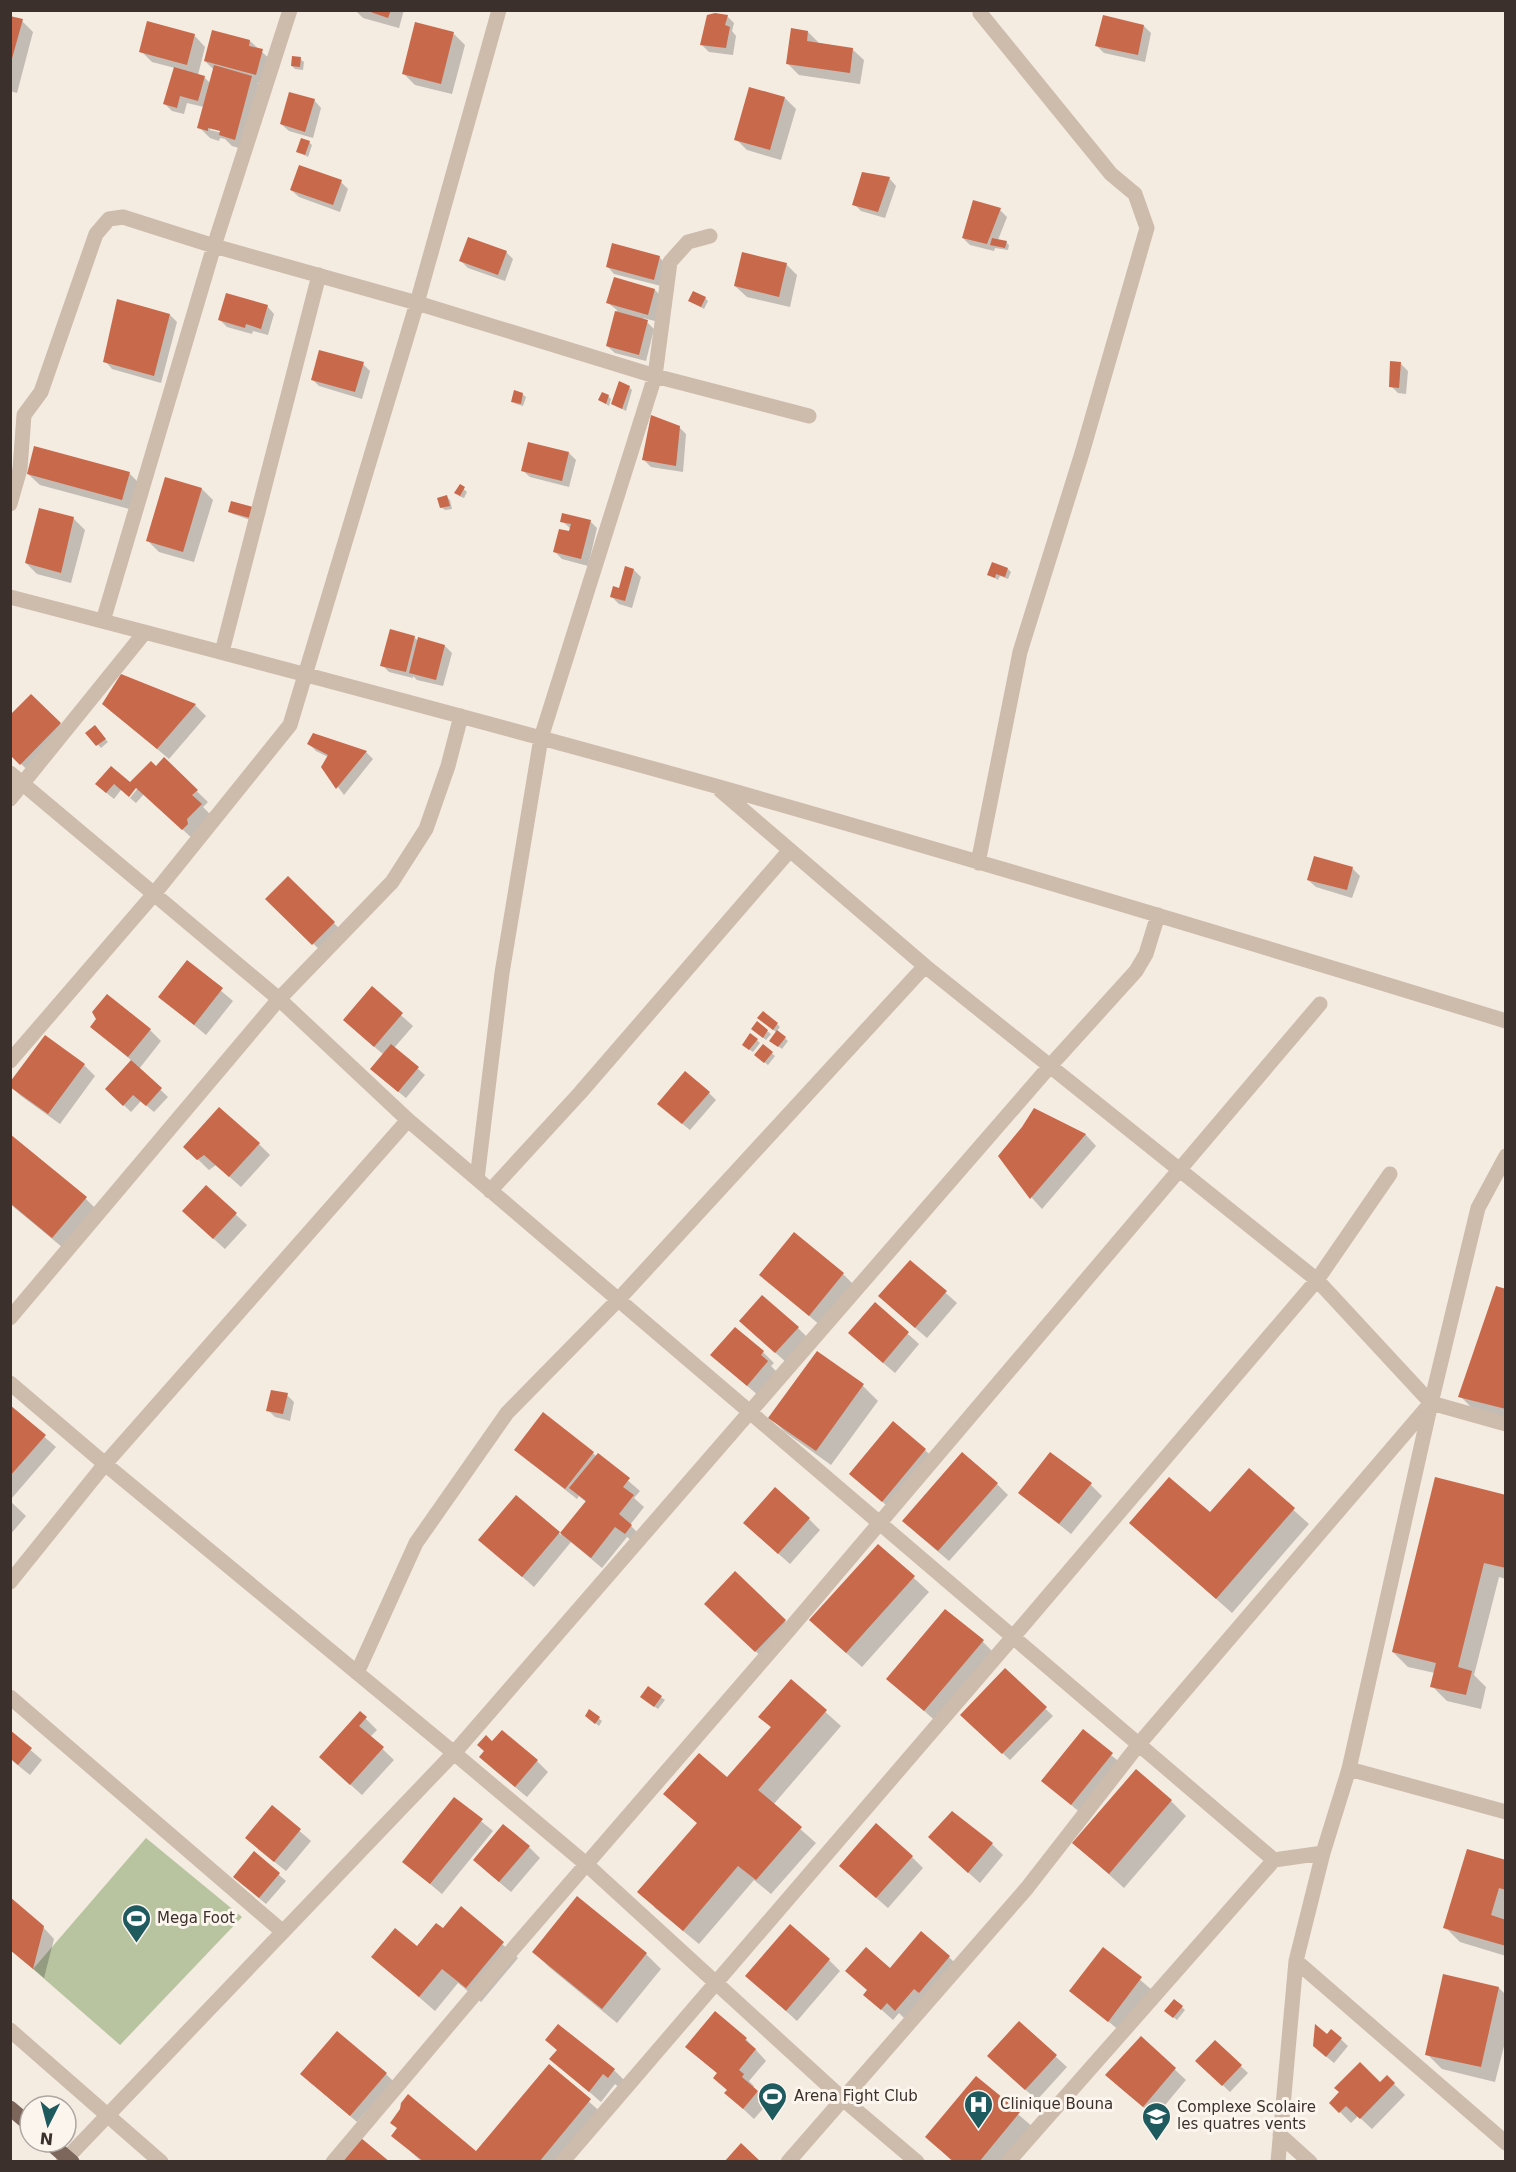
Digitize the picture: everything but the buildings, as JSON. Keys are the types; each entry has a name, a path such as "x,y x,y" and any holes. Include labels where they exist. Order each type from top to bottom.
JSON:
{"street":[{"path":"103,621 214,246 290,10"},
{"path":"10,1061 154,894 290,724 307,674 417,303 499,10"},
{"path":"978,862 1020,652 1082,453 1147,228 1135,194 1111,174 980,13 981,10"},
{"path":"10,504 20,469 24,415 40,392 96,234 109,219 123,217 655,376 810,416"},
{"path":"477,1179 502,973 541,738 655,376 670,262 688,242 710,236"},
{"path":"222,652 319,275"},
{"path":"10,597 307,674 715,786 1158,915 1506,1021"},
{"path":"10,799 145,632"},
{"path":"10,1318 279,999 392,882 426,829 448,766 461,716"},
{"path":"10,773 279,999 408,1120 490,1191 1274,1860"},
{"path":"715,786 925,966 1317,1280 1431,1403 1506,1424"},
{"path":"490,1191 580,1093 790,850"},
{"path":"68,2160 106,2115 454,1753 1050,1066 1136,971 1146,954 1158,915"},
{"path":"357,1673 416,1544 507,1413 618,1300 925,966"},
{"path":"333,2162 1181,1171 1320,1004"},
{"path":"10,1582 105,1464 408,1120"},
{"path":"1278,2162 1296,1961 1323,1853 1349,1769 1431,1403 1478,1208 1506,1156"},
{"path":"562,2162 1317,1280 1390,1174"},
{"path":"10,1383 586,1864 844,2100 917,2162"},
{"path":"788,2162 1027,1888 1139,1744 1431,1403"},
{"path":"10,1697 283,1932"},
{"path":"1349,1769 1506,1812"},
{"path":"1008,2162 1274,1860 1323,1853"},
{"path":"1296,1961 1506,2143"},
{"path":"10,2030 161,2162"},
{"path":"1280,2135 1310,2162"}],"green space":[{"name":"Mega Foot","path":"146,1838 242,1917 120,2045 33,1969"}],"place":[{"name":"Mega Foot","path":"136,1944"},
{"name":"Arena Fight Club","path":"773,2122"},
{"name":"Clinique Bouna","path":"979,2130"},
{"name":"Complexe Scolaire les quatres vents","path":"1156,2142"}]}
